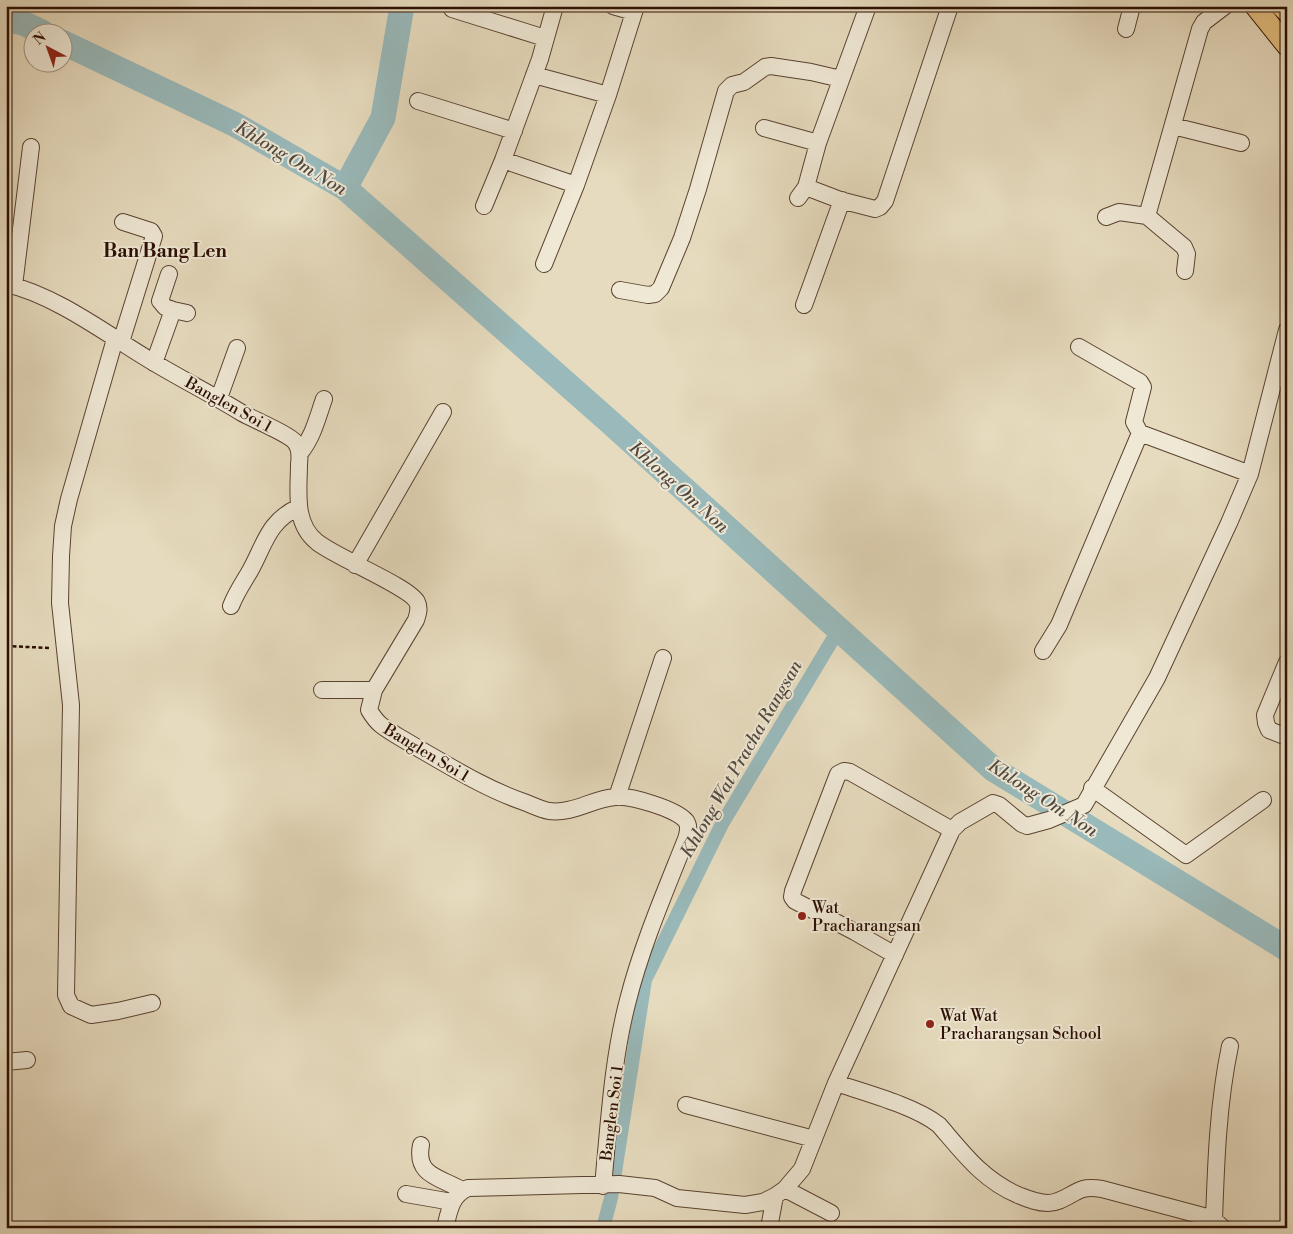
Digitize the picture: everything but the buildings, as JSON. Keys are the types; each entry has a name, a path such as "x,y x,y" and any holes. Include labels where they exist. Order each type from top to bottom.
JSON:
{"main road":[{"path":"1254,6 1287,46"},
{"path":"1282,6 1287,11"}],"street":[{"path":"484,206 504,160 534,75 555,6"},
{"path":"544,264 576,185 608,95 635,9 613,6"},
{"path":"868,6 818,143 802,193 842,200 875,209 880,208 885,201 950,6"},
{"path":"1126,29 1132,6"},
{"path":"1147,216 1174,126 1200,28 1204,22 1225,6"},
{"path":"452,9 474,11 545,38"},
{"path":"620,290 648,295 655,294 661,288 685,230 726,91 732,84 744,82 765,67 771,66 841,79"},
{"path":"534,75 608,95"},
{"path":"418,101 514,131"},
{"path":"1174,126 1242,142"},
{"path":"764,128 818,143"},
{"path":"10,285 31,147"},
{"path":"504,160 576,185"},
{"path":"804,305 842,200"},
{"path":"1106,217 1119,212 1147,216 1184,247 1187,254 1185,271"},
{"path":"123,222 151,231 154,236 118,340 69,499 63,526 60,604 71,705 66,995 71,1006 91,1015 152,1003"},
{"path":"154,363 180,311 165,307 160,301 169,274"},
{"name":"Banglen Soi 1","path":"10,285 44,298 65,309 154,363 258,422 291,438 296,443 300,453 299,507 301,520 306,529 316,542 355,565 410,593 417,602 416,620 374,690 369,710 381,725 451,768 504,795 547,810 560,812 617,796 635,799 679,815 685,820 688,832 649,930 627,1001 614,1073 609,1185"},
{"path":"406,1194 457,1196 474,1188 609,1185 655,1188 677,1198 745,1205 763,1202 780,1193 802,1169 836,1083 952,830 960,822 993,803 999,805 1026,826 1049,820 1084,804 1157,678 1215,556 1250,474 1287,330"},
{"path":"1079,347 1140,382 1142,387 1134,422 1136,429 1140,433 1250,474"},
{"path":"218,398 237,348"},
{"path":"300,453 314,431 324,399"},
{"path":"355,565 443,412"},
{"path":"1043,651 1059,625 1140,433"},
{"path":"231,606 236,592 248,574 268,532 282,516 299,507"},
{"path":"617,796 663,658"},
{"path":"1287,662 1265,715 1269,730 1287,737"},
{"path":"322,690 374,690"},
{"path":"895,955 795,901 792,897 838,774 844,771 850,772 952,830"},
{"path":"1092,788 1186,855 1264,800"},
{"path":"836,1083 931,1118 940,1125 986,1178 1006,1190 1032,1201 1049,1203 1061,1200 1090,1187 1218,1224 1219,1115 1230,1046"},
{"path":"6,1062 27,1060"},
{"path":"686,1105 814,1139"},
{"path":"421,1145 421,1162 425,1171 457,1196"},
{"path":"780,1193 831,1213"},
{"path":"769,1228 780,1193"},
{"path":"445,1228 457,1196"}],"path":[{"path":"6,646 65,649"}],"waterway":[{"path":"345,188 383,118 402,6"},
{"name":"Khlong Om Non","path":"6,20 22,23"},
{"name":"Khlong Om Non","path":"72,47 234,124 345,188 611,423 993,769 1287,949"},
{"name":"Khlong Wat Pracha Rangsan","path":"603,1228 611,1198 645,980 722,824 839,629"}],"place":[{"name":"Wat Pracharangsan","path":"802,916"},
{"name":"Wat Wat Pracharangsan School","path":"930,1024"}],"district":[{"name":"Ban Bang Len","path":"165,250"}]}
